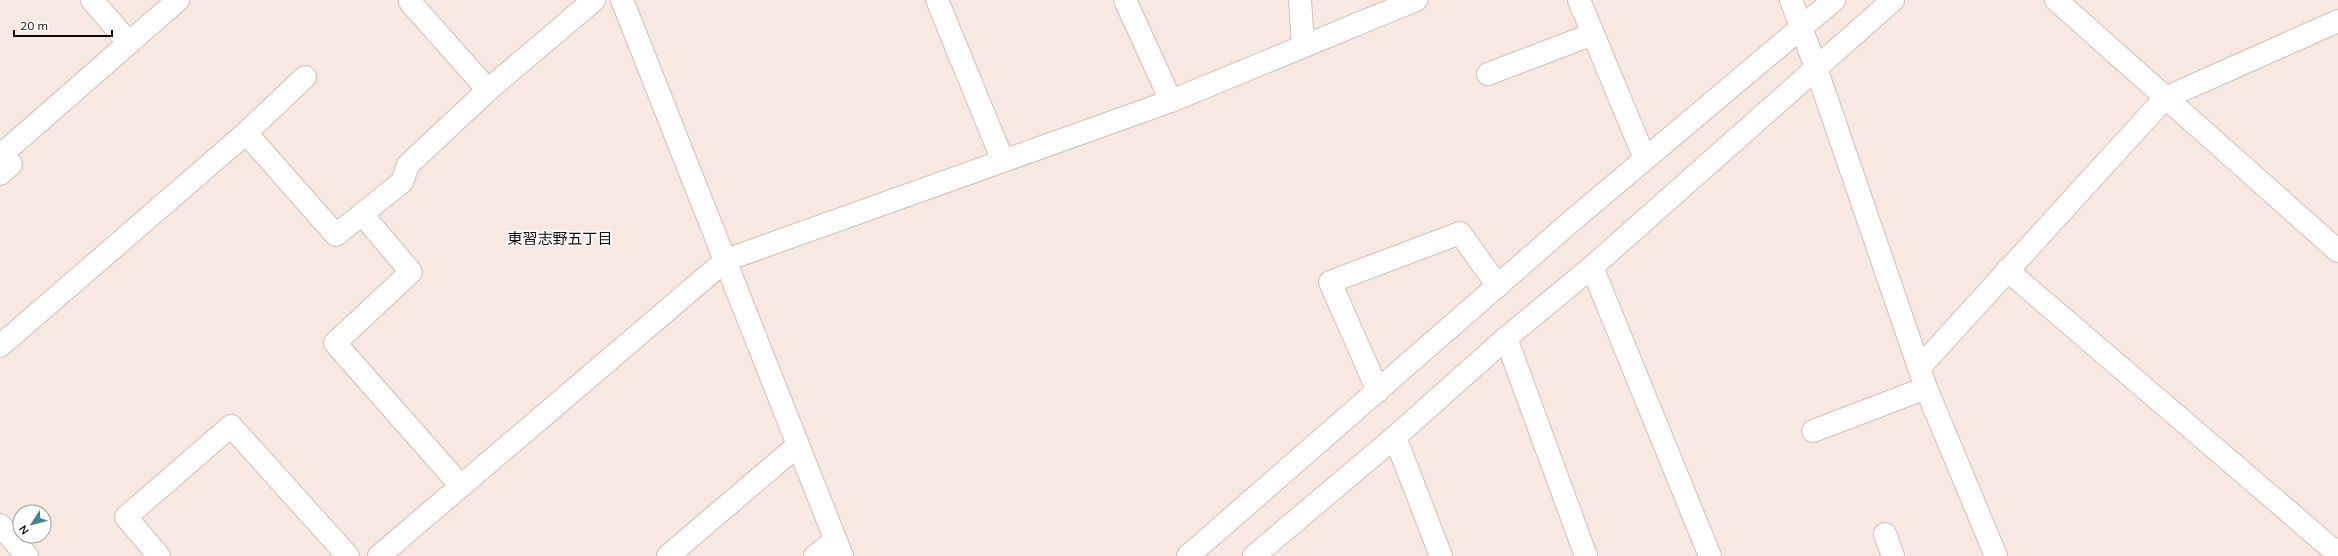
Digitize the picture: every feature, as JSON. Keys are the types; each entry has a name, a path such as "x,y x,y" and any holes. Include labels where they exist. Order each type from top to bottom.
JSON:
{"street":[{"path":"92,0 129,43"},
{"path":"1,160 178,0"},
{"path":"412,0 410,2 488,90"},
{"path":"246,133 336,235 402,182 408,166 488,90 594,0"},
{"path":"622,0 726,260 797,446 838,548 815,556"},
{"path":"937,0 1003,161"},
{"path":"1126,0 1170,101"},
{"path":"1300,0 1303,46"},
{"path":"379,556 726,260 1170,101 1416,0"},
{"path":"1579,0 1645,159"},
{"path":"1791,0 1816,68 1926,388 1996,556"},
{"path":"1188,556 1645,159 1802,29 1834,0"},
{"path":"1254,556 1395,437 1506,338 1592,267 1893,0"},
{"path":"2056,0 2165,98 2335,245"},
{"path":"1920,367 2165,98 2338,21"},
{"path":"1488,74 1593,34"},
{"path":"0,346 246,133 305,77"},
{"path":"362,214 411,272 335,343 461,486"},
{"path":"1378,391 1330,282 1460,233 1498,286"},
{"path":"1592,267 1710,556"},
{"path":"2007,270 2329,553"},
{"path":"1506,338 1586,556"},
{"path":"1813,431 1926,388"},
{"path":"159,556 126,517 231,426 348,556"},
{"path":"1395,437 1441,556"},
{"path":"668,556 797,446"},
{"path":"0,525 27,556"},
{"path":"1885,534 1893,556"}],"district":[{"name":"東習志野五丁目","path":"560,238"}]}
